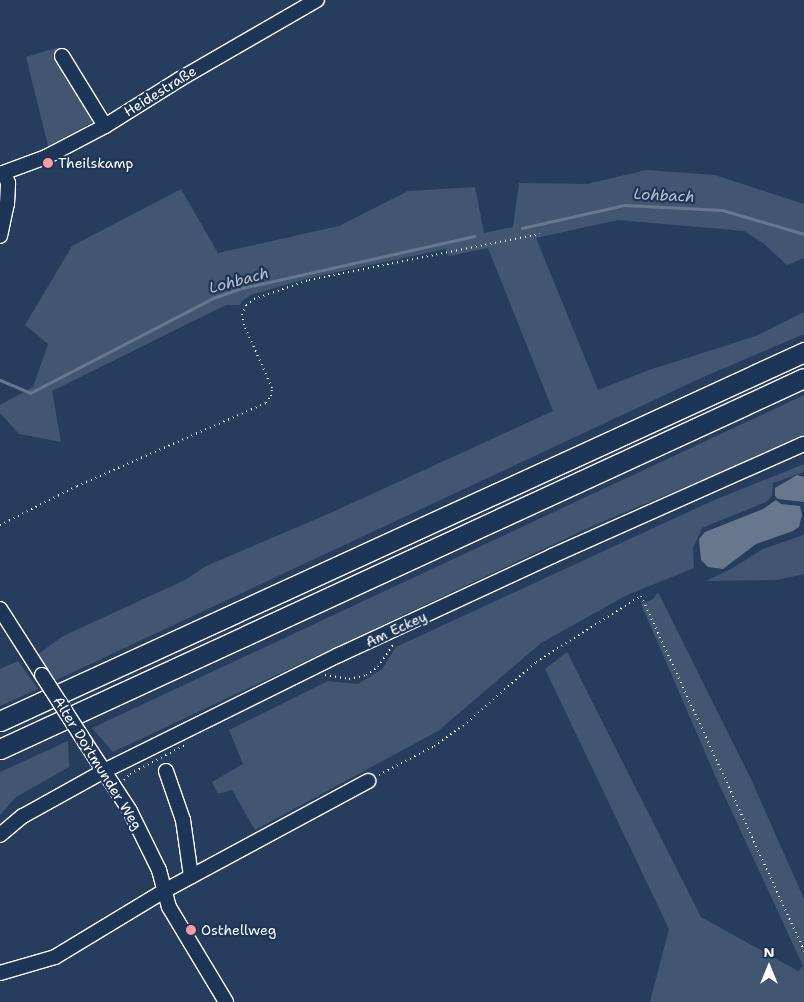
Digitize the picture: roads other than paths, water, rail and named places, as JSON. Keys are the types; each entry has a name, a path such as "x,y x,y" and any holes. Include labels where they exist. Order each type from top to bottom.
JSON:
{"highway":[{"path":"0,721 804,352"},
{"path":"0,750 804,378"}],"street":[{"name":"Heidestraße","path":"2,173 46,157 105,126 197,69 317,0"},
{"path":"62,56 105,126"},
{"path":"0,236 7,204 8,183 2,173"},
{"name":"Am Eckey","path":"0,835 23,816 104,771 339,655 552,556 804,444"},
{"name":"Alter Dortmunder Weg","path":"0,609 114,785 144,839 158,870 169,907 226,1002"},
{"path":"166,771 183,820 191,876"},
{"path":"0,973 55,957 164,891 368,781"}],"waterway":[{"name":"Lohbach","path":"522,228 624,205 722,210 804,234"},
{"name":"Lohbach","path":"0,380 30,393 213,298 242,288 474,236"}],"place":[{"name":"Theilskamp","path":"48,163"},
{"name":"Osthellweg","path":"191,930"}]}
